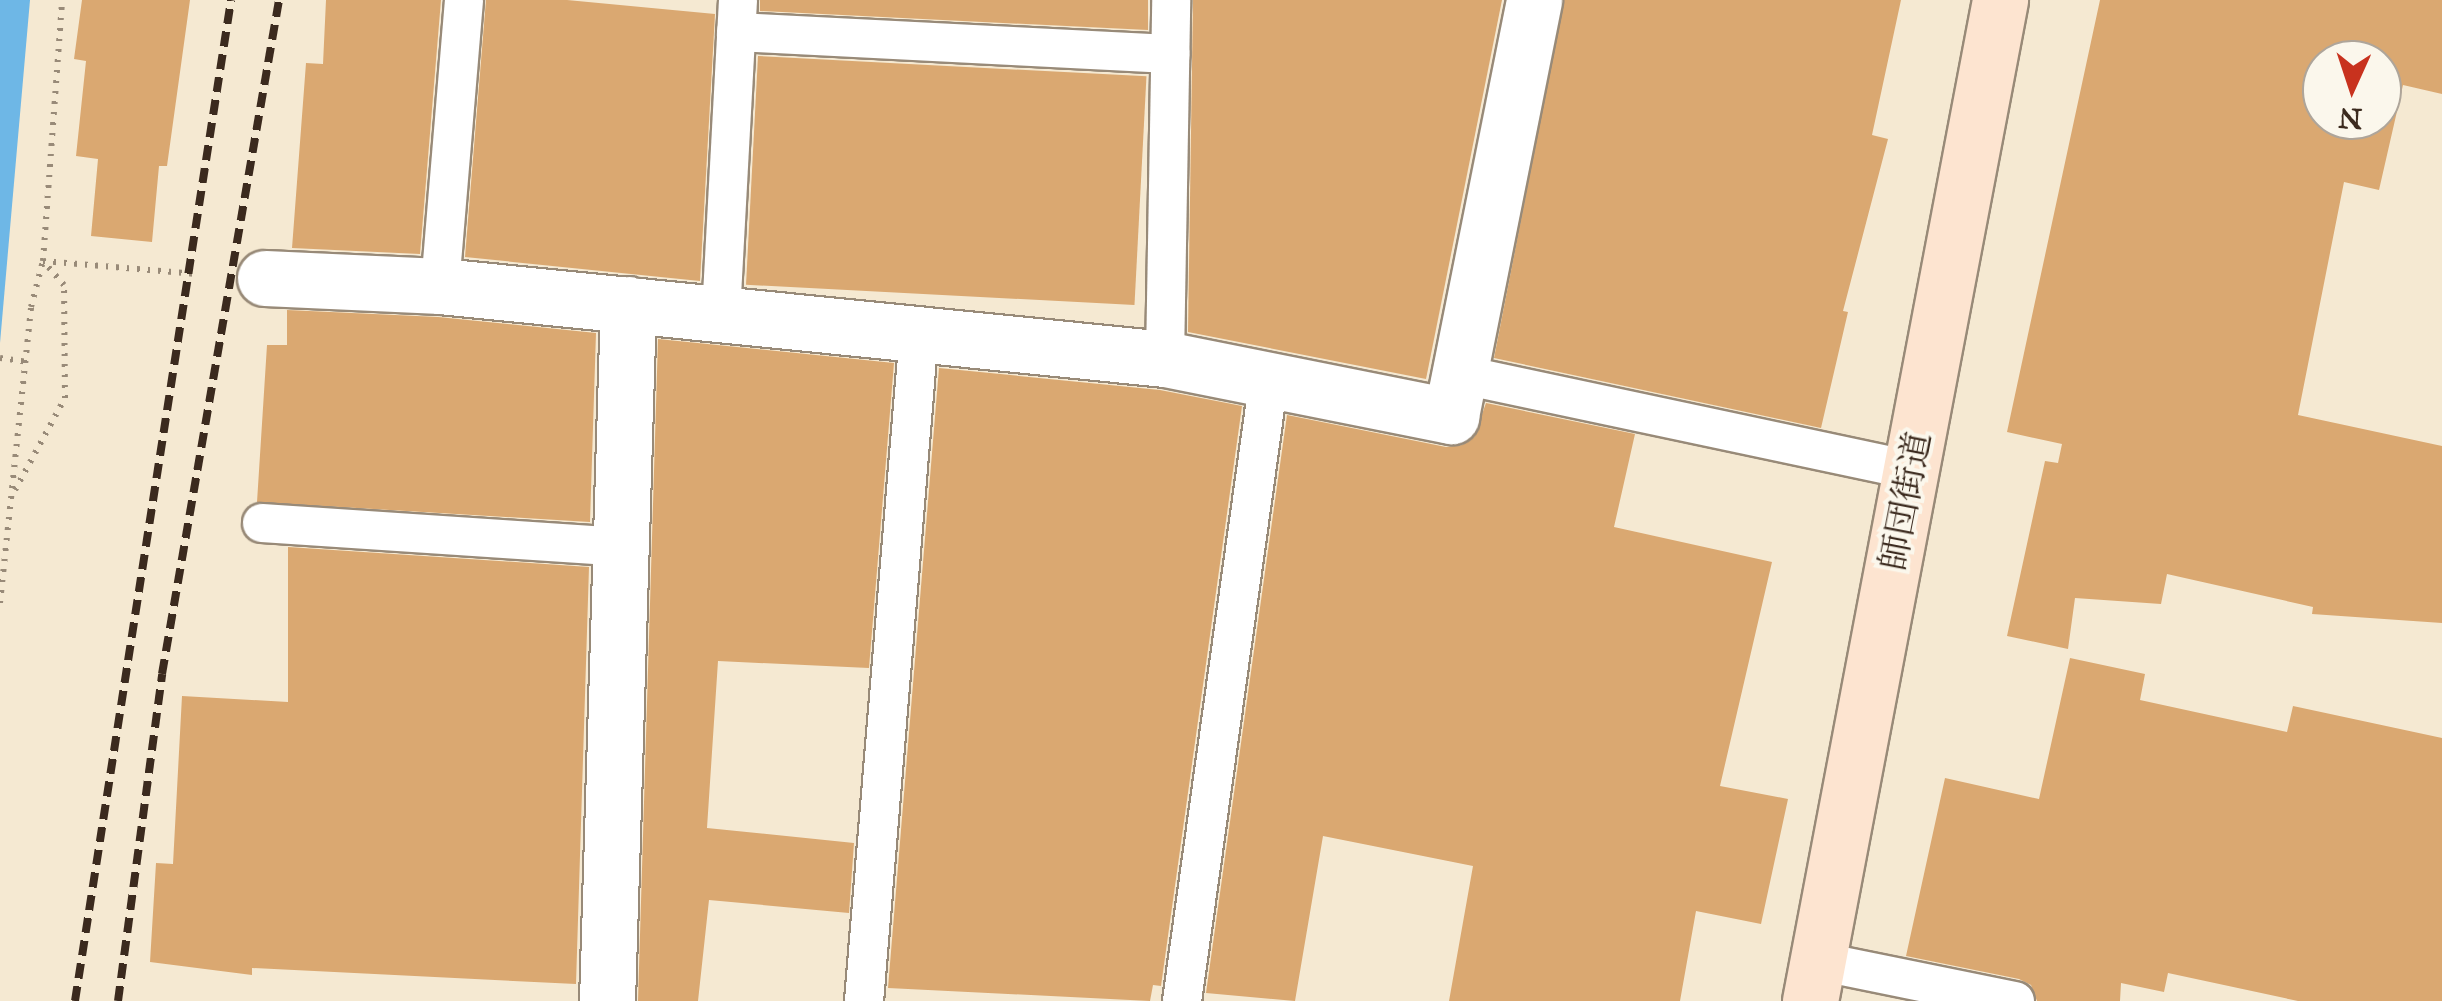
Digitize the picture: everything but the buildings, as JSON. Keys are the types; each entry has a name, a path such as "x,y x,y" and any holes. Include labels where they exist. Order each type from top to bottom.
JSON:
{"street":[{"path":"265,278 440,286 1166,359 1451,416 1534,0"},
{"name":"師団街道","path":"1814,981 2000,0"},
{"path":"607,1001 628,304"}],"lane":[{"path":"440,286 464,0"},
{"path":"1166,359 1171,0"},
{"path":"721,314 737,16 1170,54"},
{"path":"864,1001 919,334"},
{"path":"1459,374 1912,470"},
{"path":"1182,1001 1269,379"},
{"path":"262,523 621,548"},
{"path":"1814,981 2015,1001"}],"path":[{"path":"0,603 31,307 43,261 62,0"},
{"path":"43,261 265,278"},
{"path":"12,496 65,398 64,285 43,261"},
{"path":"0,358 28,362"}],"water":[{"path":"0,0 30,0 0,343"}],"railway":[{"path":"75,1001 231,0"},
{"path":"118,1001 162,674 279,0"}]}
